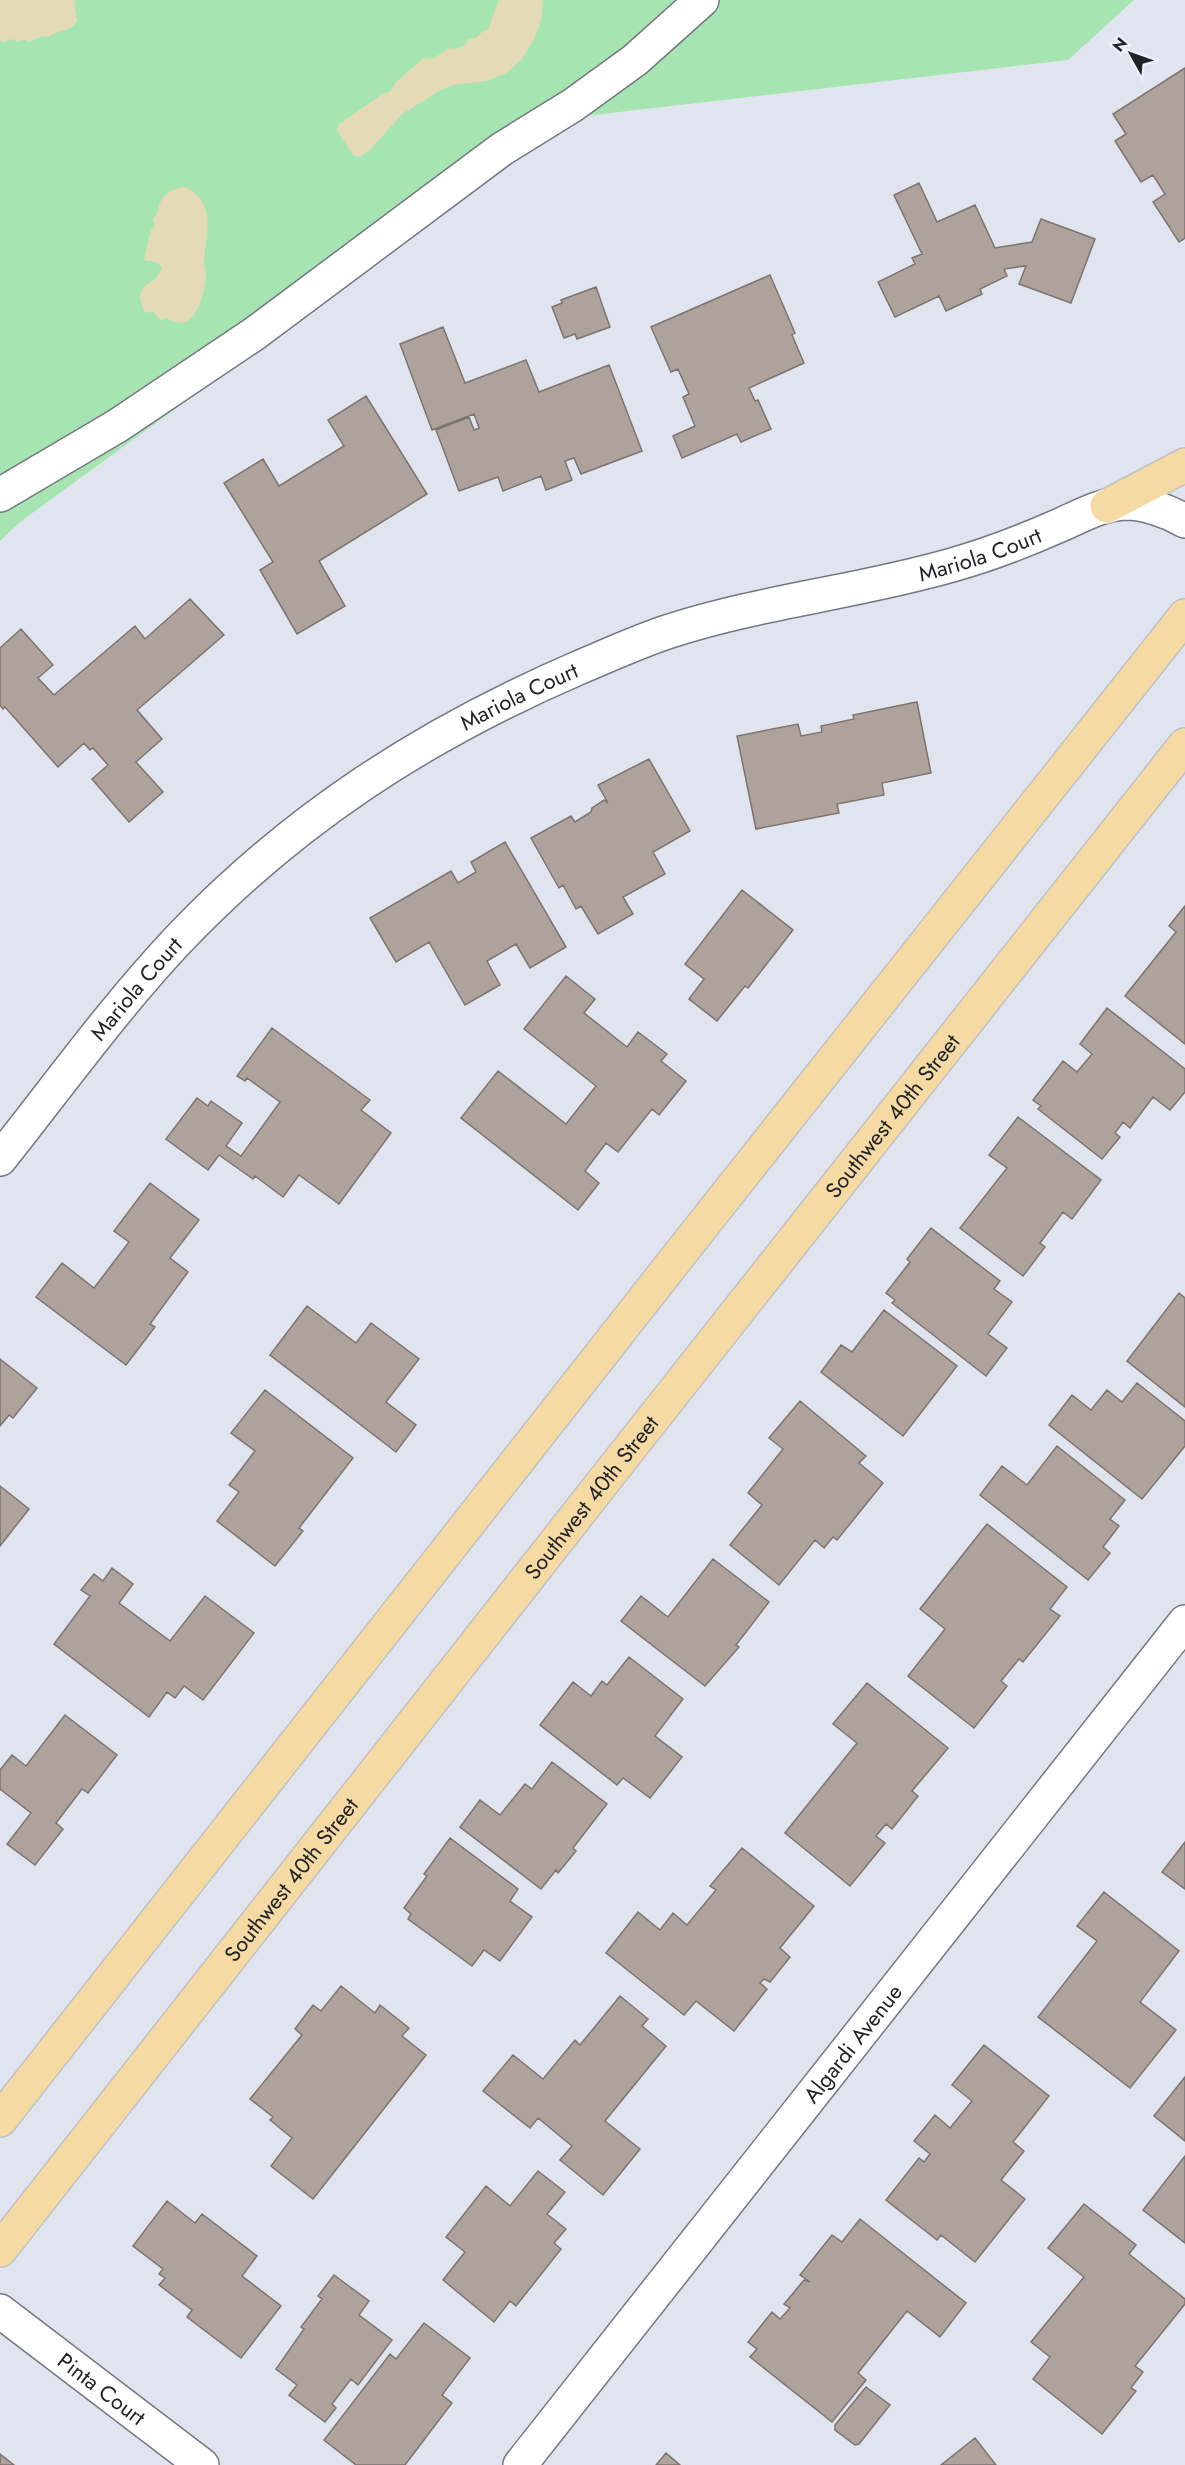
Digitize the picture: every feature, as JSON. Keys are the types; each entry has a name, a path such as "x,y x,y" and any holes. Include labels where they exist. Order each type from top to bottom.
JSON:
{"main road":[{"path":"1107,506 1185,465"},
{"path":"0,2120 687,1245 1185,616"},
{"name":"Southwest 40th Street","path":"0,2250 1185,745"}],"street":[{"path":"0,495 117,426 254,334 502,149 573,105 635,60 702,0"},
{"name":"Mariola Court","path":"0,1159 141,982 218,900 287,838 325,809 438,736 528,689 666,632 719,616 912,576 952,565 994,552 1107,506 1138,504 1185,521"},
{"name":"Algardi Avenue","path":"520,2465 1185,1622"},
{"name":"Pinta Court","path":"0,2311 202,2465"}],"green space":[{"path":"0,0 1134,0 1068,60 576,117 20,522 0,541"}],"sand":[{"path":"0,0 74,0 77,21 67,29 29,42 23,39 18,42 12,39 0,41"},
{"path":"499,0 543,0 541,21 534,40 522,59 506,73 487,81 453,85 439,91 402,114 369,151 360,156 354,156 337,131 338,125 382,94 390,92 395,83 424,58 433,59 449,48 460,47 469,39 476,38 488,29"},
{"path":"186,187 199,197 207,217 204,261 206,275 203,292 197,311 185,322 167,318 160,320 153,311 150,313 144,311 140,298 143,287 155,279 163,268 156,262 144,260 151,230 155,226 153,218 157,215 162,199 173,190"}],"building":[{"path":"1185,68 1185,238 1179,242 1153,202 1165,194 1153,175 1141,182 1115,141 1126,134 1113,114"},
{"path":"919,183 937,222 975,205 995,248 1032,242 1041,219 1095,239 1071,303 1019,284 1026,266 1004,269 1007,276 980,289 982,294 946,311 939,296 895,317 878,282 915,264 912,258 922,254 894,195"},
{"path":"770,275 795,333 792,335 804,363 749,388 755,401 758,400 771,429 741,442 737,434 682,458 673,436 695,426 683,397 689,394 678,369 671,372 651,327"},
{"path":"596,287 610,327 577,339 575,334 564,338 552,307 562,303 561,300"},
{"path":"443,327 465,383 526,360 539,392 609,365 642,451 581,474 574,458 565,461 572,480 546,490 541,476 503,491 498,477 459,491 436,430 469,417 474,430 479,428 474,414 432,430 400,344"},
{"path":"366,396 427,494 319,561 345,606 297,634 260,570 273,562 224,483 263,459 279,486 344,446 328,420"},
{"path":"190,599 224,635 137,710 162,739 136,762 163,792 129,822 92,779 108,765 93,748 90,750 84,743 58,767 5,707 3,709 0,705 0,648 21,629 53,665 38,678 54,695 135,626 145,639"},
{"path":"917,702 931,773 882,783 884,795 837,804 839,813 756,829 737,736 798,724 801,736 822,732 821,726 854,719 853,715"},
{"path":"649,759 690,831 653,852 665,874 623,897 633,914 598,934 581,906 576,909 563,885 559,888 531,838 571,816 575,822 604,800 608,803 598,785"},
{"path":"505,842 566,947 530,968 516,944 487,961 500,985 465,1005 429,942 396,962 370,918 451,871 458,883 476,872 471,862"},
{"path":"742,890 793,930 748,988 745,986 717,1021 689,999 704,979 685,964"},
{"path":"1185,906 1185,1044 1125,996 1176,932 1169,926"},
{"path":"566,976 595,999 584,1013 627,1047 638,1032 667,1054 661,1061 686,1081 659,1115 652,1109 618,1152 606,1143 585,1171 599,1183 578,1210 461,1118 498,1071 566,1124 596,1086 524,1029"},
{"path":"1107,1008 1185,1069 1185,1092 1170,1110 1153,1097 1130,1128 1123,1122 1115,1133 1120,1137 1102,1159 1038,1109 1041,1106 1033,1100 1063,1061 1077,1072 1092,1054 1080,1044"},
{"path":"272,1028 370,1100 361,1110 391,1133 339,1204 299,1175 283,1197 255,1176 253,1179 219,1155 208,1170 166,1139 197,1098 208,1106 211,1101 242,1123 226,1146 241,1156 280,1102 247,1078 245,1081 237,1076"},
{"path":"1018,1117 1101,1180 1072,1219 1063,1212 1040,1243 1045,1247 1023,1276 960,1228 1007,1168 989,1155"},
{"path":"150,1183 199,1220 170,1258 188,1272 150,1324 155,1327 126,1365 36,1297 62,1263 94,1288 129,1242 114,1231"},
{"path":"931,1228 1000,1281 994,1289 1012,1302 988,1334 1007,1348 986,1376 892,1303 895,1300 886,1293 910,1262 907,1259"},
{"path":"1179,1293 1185,1298 1185,1407 1127,1361"},
{"path":"307,1306 356,1343 371,1323 419,1359 386,1402 416,1425 396,1452 270,1355"},
{"path":"884,1310 957,1366 903,1436 821,1372 841,1345 852,1352"},
{"path":"0,1359 37,1388 13,1418 9,1415 0,1426"},
{"path":"1137,1383 1185,1421 1185,1446 1142,1499 1049,1425 1072,1395 1091,1410 1107,1390 1122,1402"},
{"path":"265,1390 353,1458 299,1528 303,1531 275,1566 217,1521 239,1492 229,1485 255,1451 231,1433"},
{"path":"800,1401 866,1456 859,1463 883,1483 837,1540 833,1537 824,1548 815,1540 779,1585 730,1545 762,1505 748,1493 783,1449 769,1438"},
{"path":"1057,1446 1125,1500 1110,1519 1119,1526 1103,1547 1110,1553 1088,1580 980,1495 1002,1466 1027,1485"},
{"path":"0,1486 29,1509 0,1546"},
{"path":"987,1524 1067,1587 1050,1609 1060,1616 1023,1662 1019,1659 1001,1681 1007,1686 974,1728 908,1676 945,1629 920,1609"},
{"path":"713,1559 769,1602 736,1645 739,1647 705,1686 621,1621 641,1596 668,1617"},
{"path":"112,1568 133,1584 119,1603 170,1641 205,1596 254,1633 203,1700 184,1686 175,1698 167,1692 149,1717 54,1644 90,1596 81,1590 94,1574 103,1581"},
{"path":"629,1657 683,1699 655,1736 682,1757 650,1798 623,1778 617,1785 540,1725 573,1682 591,1696 602,1681 607,1685"},
{"path":"867,1683 948,1748 912,1791 918,1796 892,1829 886,1824 876,1836 885,1843 850,1886 785,1833 857,1743 833,1724"},
{"path":"65,1715 117,1755 88,1793 82,1789 56,1823 63,1829 35,1865 7,1844 31,1813 0,1789 0,1770 12,1755 26,1766"},
{"path":"552,1762 607,1804 573,1848 576,1851 558,1873 556,1870 541,1889 460,1827 480,1800 500,1815 525,1784 532,1789"},
{"path":"450,1838 518,1889 510,1901 532,1917 500,1961 484,1950 472,1966 408,1919 411,1914 404,1908 427,1876 424,1874"},
{"path":"1185,1842 1185,1889 1162,1872"},
{"path":"742,1848 814,1906 780,1948 790,1957 770,1982 764,1979 760,1983 767,1989 734,2031 696,2001 684,2015 606,1953 638,1912 660,1930 673,1913 687,1925 716,1890 710,1886"},
{"path":"1104,1892 1179,1951 1140,2002 1176,2030 1130,2088 1038,2017 1097,1941 1077,1926"},
{"path":"341,1986 375,2013 380,2005 409,2028 402,2036 426,2055 313,2199 271,2166 292,2138 270,2120 273,2117 250,2099 302,2035 295,2029 313,2005 321,2011"},
{"path":"620,1996 648,2019 642,2026 666,2046 605,2121 640,2149 603,2195 560,2160 572,2146 538,2118 530,2128 483,2091 513,2055 543,2079 575,2040 580,2045"},
{"path":"984,2045 1049,2096 1013,2142 1024,2151 1001,2180 1025,2199 975,2262 941,2235 937,2240 886,2200 919,2158 924,2162 930,2154 914,2141 935,2115 950,2128 972,2101 952,2085"},
{"path":"1185,2077 1185,2141 1154,2116"},
{"path":"1185,2156 1185,2243 1143,2210"},
{"path":"538,2171 565,2192 547,2214 566,2229 554,2243 561,2249 516,2306 510,2301 494,2322 443,2280 465,2252 446,2237 486,2186 510,2206"},
{"path":"167,2201 195,2223 202,2214 257,2256 242,2276 281,2306 241,2358 187,2317 192,2310 159,2285 165,2278 159,2274 163,2269 133,2246"},
{"path":"1084,2204 1136,2245 1129,2254 1185,2299 1185,2304 1135,2366 1143,2372 1131,2388 1136,2391 1102,2434 1033,2379 1050,2357 1031,2342 1084,2277 1048,2248"},
{"path":"860,2219 966,2303 940,2337 907,2311 858,2373 866,2380 832,2422 750,2357 757,2349 748,2342 772,2312 780,2319 790,2308 784,2304 804,2280 810,2282 800,2275 832,2235 842,2242"},
{"path":"334,2275 369,2301 359,2315 392,2340 358,2385 351,2379 332,2404 336,2408 325,2422 289,2395 297,2385 276,2369 304,2329 301,2327 322,2299 318,2296"},
{"path":"424,2323 470,2358 442,2395 452,2403 405,2465 356,2465 324,2440 390,2354 396,2359"},
{"path":"866,2387 890,2405 859,2444 855,2445 835,2430 835,2425"},
{"path":"975,2438 996,2465 941,2465"},
{"path":"666,2453 680,2465 656,2465"},
{"path":"0,2454 14,2465 0,2465"}]}
